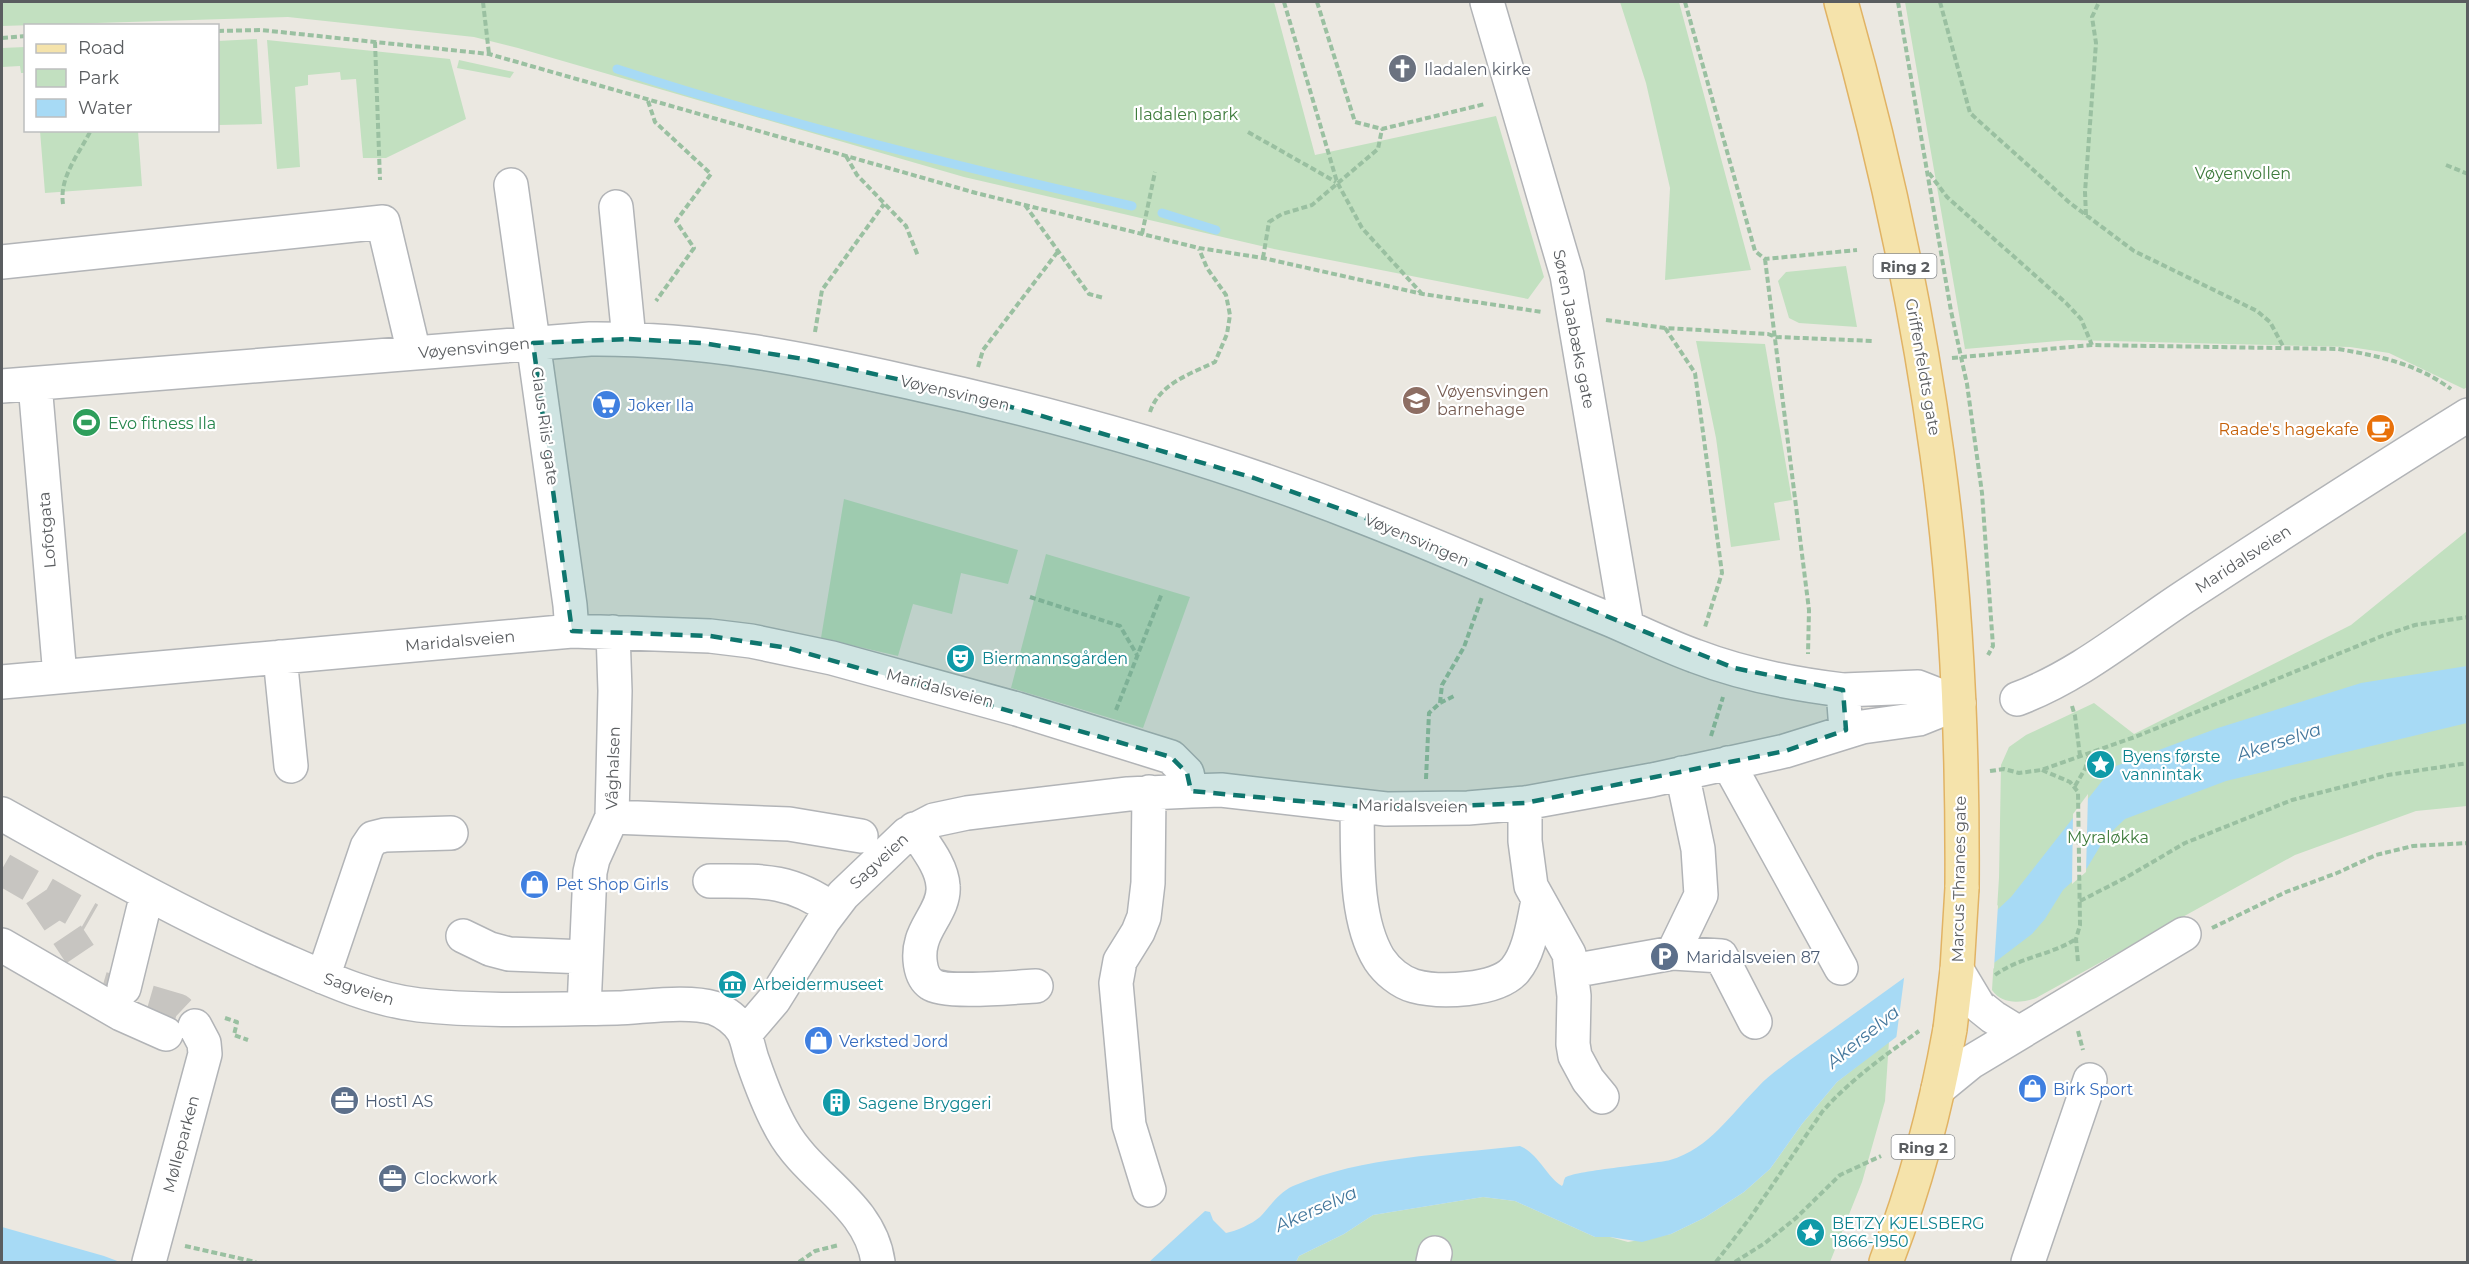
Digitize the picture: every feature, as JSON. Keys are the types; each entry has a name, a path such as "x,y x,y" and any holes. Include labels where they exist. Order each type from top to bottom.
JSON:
{"main road":[{"name":"Griffenfeldts gate","path":"1841,2 1890,194 1938,455 1950,574 1959,703"},
{"name":"Marcus Thranes gate","path":"1886,1263 1902,1221 1938,1089 1938,1027 1957,970 1962,888 1959,703"}],"street":[{"name":"Søren Jaabæks gate","path":"1488,2 1567,275 1627,627"},
{"name":"Claus Riis' gate","path":"511,185 572,631"},
{"path":"616,207 629,339"},
{"path":"2,262 383,222 414,353"},
{"name":"Vøyensvingen","path":"2,386 533,343 629,339 682,341 810,360 970,395 1142,442 1254,478 1368,519 1696,657 1801,685 1844,711"},
{"name":"Lofotgata","path":"35,384 60,676"},
{"name":"Maridalsveien","path":"2017,699 2040,690 2088,662 2460,403"},
{"name":"Maridalsveien","path":"2,682 572,631 710,636 788,648 1017,710 1171,758 1186,774 1191,790 1221,790 1357,806 1425,810 1525,802 1785,752 1844,711 1918,687 1959,703"},
{"name":"Våghalsen","path":"584,1008 590,872 593,859 612,817 615,692 613,632"},
{"path":"280,657 291,766"},
{"path":"1728,763 1841,968"},
{"path":"1673,953 1701,895 1698,849 1682,773"},
{"name":"Sagveien","path":"745,1034 774,1000 832,909 866,871 914,829 948,816 1149,792 1191,790"},
{"path":"1149,792 1148,883 1144,917 1138,932 1120,961 1116,983 1129,1125 1149,1190"},
{"path":"1525,802 1525,841 1531,886 1569,954 1574,996 1575,1056 1588,1080 1602,1097"},
{"path":"1357,806 1359,895 1372,946 1384,965 1399,980 1414,986 1463,989 1489,984 1510,975 1521,962 1530,939 1538,901"},
{"name":"Sagveien","path":"2,813 147,894 223,933 323,977 374,996 421,1005 459,1008 688,1006 714,1008 737,1023 745,1034 770,1108 783,1132 795,1152 862,1221 869,1254"},
{"path":"612,817 789,824 861,836"},
{"path":"914,829 934,861 943,884 942,897 921,942 922,972 926,979 932,985 950,989 1035,986"},
{"path":"323,977 367,848 373,838 385,835 451,833"},
{"path":"710,882 762,880 791,886 832,909"},
{"path":"101,988 147,894"},
{"path":"1938,1089 1971,1062 2184,934"},
{"path":"463,936 490,949 509,954 586,957"},
{"name":"Mølleparken","path":"2,945 101,988 121,1014 181,1030 204,1043 205,1054 152,1254"},
{"path":"1572,971 1673,953 1721,956 1755,1022"},
{"path":"1957,970 1984,992 1993,1017 2019,1033"},
{"path":"2028,1263 2090,1080"}],"path":[{"path":"483,2 489,54"},
{"path":"1284,2 1337,182 1362,228 1423,294"},
{"path":"1317,2 1355,122 1382,129 1515,97"},
{"path":"1685,2 1755,251 1765,259 1809,610 1808,659"},
{"path":"1898,2 1961,357 1982,493 1993,646"},
{"path":"1940,2 1970,113 2086,215 2134,251 2257,311 2270,322 2284,348"},
{"path":"2086,215 2085,192 2096,43 2092,17 2099,2"},
{"path":"219,31 261,30 489,54 846,156 1199,248 1263,258 1423,294 1548,313"},
{"path":"2,38 24,36"},
{"path":"375,42 381,180"},
{"path":"648,101 655,122 711,174 676,221 694,248 650,310"},
{"path":"1263,258 1269,222 1282,214 1312,205 1378,148 1382,129"},
{"path":"63,204 61,192 67,173 90,132"},
{"path":"1248,132 1337,182"},
{"path":"846,156 857,175 906,226 918,256"},
{"path":"2446,165 2468,174"},
{"path":"1142,234 1155,172"},
{"path":"1928,172 1947,197 2066,303 2081,319 2092,345"},
{"path":"815,333 822,290 884,204"},
{"path":"1024,204 1089,294 1104,298"},
{"path":"1142,442 1154,399 1176,381 1215,362 1227,334 1230,315 1226,295 1207,268 1199,248"},
{"path":"1765,259 1857,249"},
{"path":"970,395 983,350 1059,250"},
{"path":"1596,319 1665,328 1873,341"},
{"path":"1665,328 1695,373 1722,573 1696,657"},
{"path":"1922,360 2092,345 2338,350 2379,356 2409,364 2460,403"},
{"path":"1440,703 1442,685 1464,647 1492,571"},
{"path":"1105,738 1162,593"},
{"path":"1030,597 1120,626 1137,656"},
{"path":"1987,771 2004,769 2019,773 2041,770 2135,737 2382,636 2415,625 2468,616"},
{"path":"1425,810 1429,713 1440,703 1456,695"},
{"path":"2071,705 2075,716 2080,756"},
{"path":"1716,718 1719,709"},
{"path":"2075,786 2085,769 2090,752"},
{"path":"2080,901 2185,843 2292,800 2388,775 2468,762"},
{"path":"1984,992 2012,965 2065,946 2076,939 2080,925 2079,794 2075,786 2041,770"},
{"path":"2184,934 2195,936 2286,892 2337,873 2376,855 2413,846 2468,843"},
{"path":"237,1022 234,1035 248,1040"},
{"path":"1716,1263 1834,1098 1871,1066 1938,1027"},
{"path":"1735,1263 1796,1218 1840,1175 1881,1156"},
{"path":"799,1263 815,1251 869,1254"},
{"path":"152,1254 256,1263"}],"highlighted area":[{"path":"629,339 702,343 810,360 970,395 1254,478 1368,519 1734,668 1843,690 1846,730 1785,751 1525,803 1386,809 1191,791 1187,773 1171,757 788,648 710,636 572,631 533,343"}],"green space":[{"name":"Iladalen park","path":"2,2 1274,2 1315,155 1496,116 1544,277 1528,299 1274,249 964,177 474,37 288,17 2,26"},
{"path":"1620,2 1679,2 1751,270 1665,280 1670,188 1646,83"},
{"name":"Vøyenvollen","path":"1905,2 2467,2 2467,387 2464,389 2389,353 2350,347 2070,340 1965,349"},
{"path":"257,39 262,124 219,125 219,41"},
{"path":"267,40 450,59 466,119 386,158 363,158 356,79 341,80 340,72 308,75 308,85 295,87 300,167 277,169"},
{"path":"24,47 24,73 21,73 20,66 2,67 2,48"},
{"path":"459,60 514,72 510,78 457,68"},
{"path":"40,132 138,132 142,186 45,193"},
{"path":"1846,266 1857,327 1799,323 1789,318 1778,281 1786,272"},
{"path":"1696,341 1765,344 1792,500 1774,503 1780,540 1731,547 1716,438"},
{"path":"844,499 1018,550 1008,584 961,573 952,614 913,604 898,656 821,638"},
{"name":"Myraløkka","path":"2467,531 2467,806 2416,811 2295,855 2036,998 2012,1002 1996,995 1992,990 1999,878 2001,765 2009,747 2026,735 2094,703 2134,734 2351,625"},
{"path":"1046,554 1190,597 1143,728 1011,688"},
{"path":"1889,1041 1885,1101 1862,1182 1830,1262 1296,1262 1299,1256 1344,1234 1373,1215 1483,1197 1515,1201 1595,1237 1610,1237 1628,1242 1671,1234 1704,1218 1744,1192 1770,1169 1802,1124 1837,1082"}],"water":[{"name":"Akerselva","path":"2467,666 2467,723 2226,781 2125,819 2105,838 2087,868 2063,890 2045,919 2032,934 1837,1082 1802,1124 1770,1169 1744,1192 1704,1218 1671,1234 1642,1242 1595,1237 1515,1201 1483,1197 1373,1215 1344,1234 1299,1256 1296,1262 1149,1262 1205,1211 1210,1212 1213,1220 1226,1233 1230,1232 1257,1220 1279,1196 1293,1186 1348,1168 1405,1158 1520,1146 1532,1154 1551,1177 1562,1186 1565,1178 1570,1175 1661,1162 1684,1155 1718,1130 1769,1076 1994,913 2011,897 2116,766 2218,728 2361,683"},
{"path":"2,1227 104,1256 120,1262 2,1262"}],"pier":[{"path":"2088,794 2086,872 2072,884 2073,814"},
{"path":"1998,905 1994,968 1896,1040 1905,971"}],"waterway":[{"path":"617,69 873,144 1132,206"},
{"path":"1162,213 1216,230"}],"tunnel":[{"path":"2,869 90,919"},
{"path":"40,894 80,954"},
{"path":"102,988 178,1010 195,1026"}],"place":[{"name":"Iladalen kirke","path":"1403,69"},
{"name":"Vøyensvingen barnehage","path":"1416,400"},
{"name":"Joker Ila","path":"607,405"},
{"name":"Evo fitness Ila","path":"87,423"},
{"name":"Raade's hagekafe","path":"2380,429"},
{"name":"Biermannsgården","path":"961,658"},
{"name":"Byens første vannintak","path":"2101,765"},
{"name":"Pet Shop Girls","path":"535,884"},
{"name":"Maridalsveien 87","path":"1665,957"},
{"name":"Arbeidermuseet","path":"732,984"},
{"name":"Verksted Jord","path":"818,1041"},
{"name":"Birk Sport","path":"2032,1089"},
{"name":"Host1 AS","path":"344,1101"},
{"name":"Sagene Bryggeri","path":"837,1103"},
{"name":"Clockwork","path":"393,1178"},
{"name":"BETZY KJELSBERG 1866-1950","path":"1811,1232"}]}
